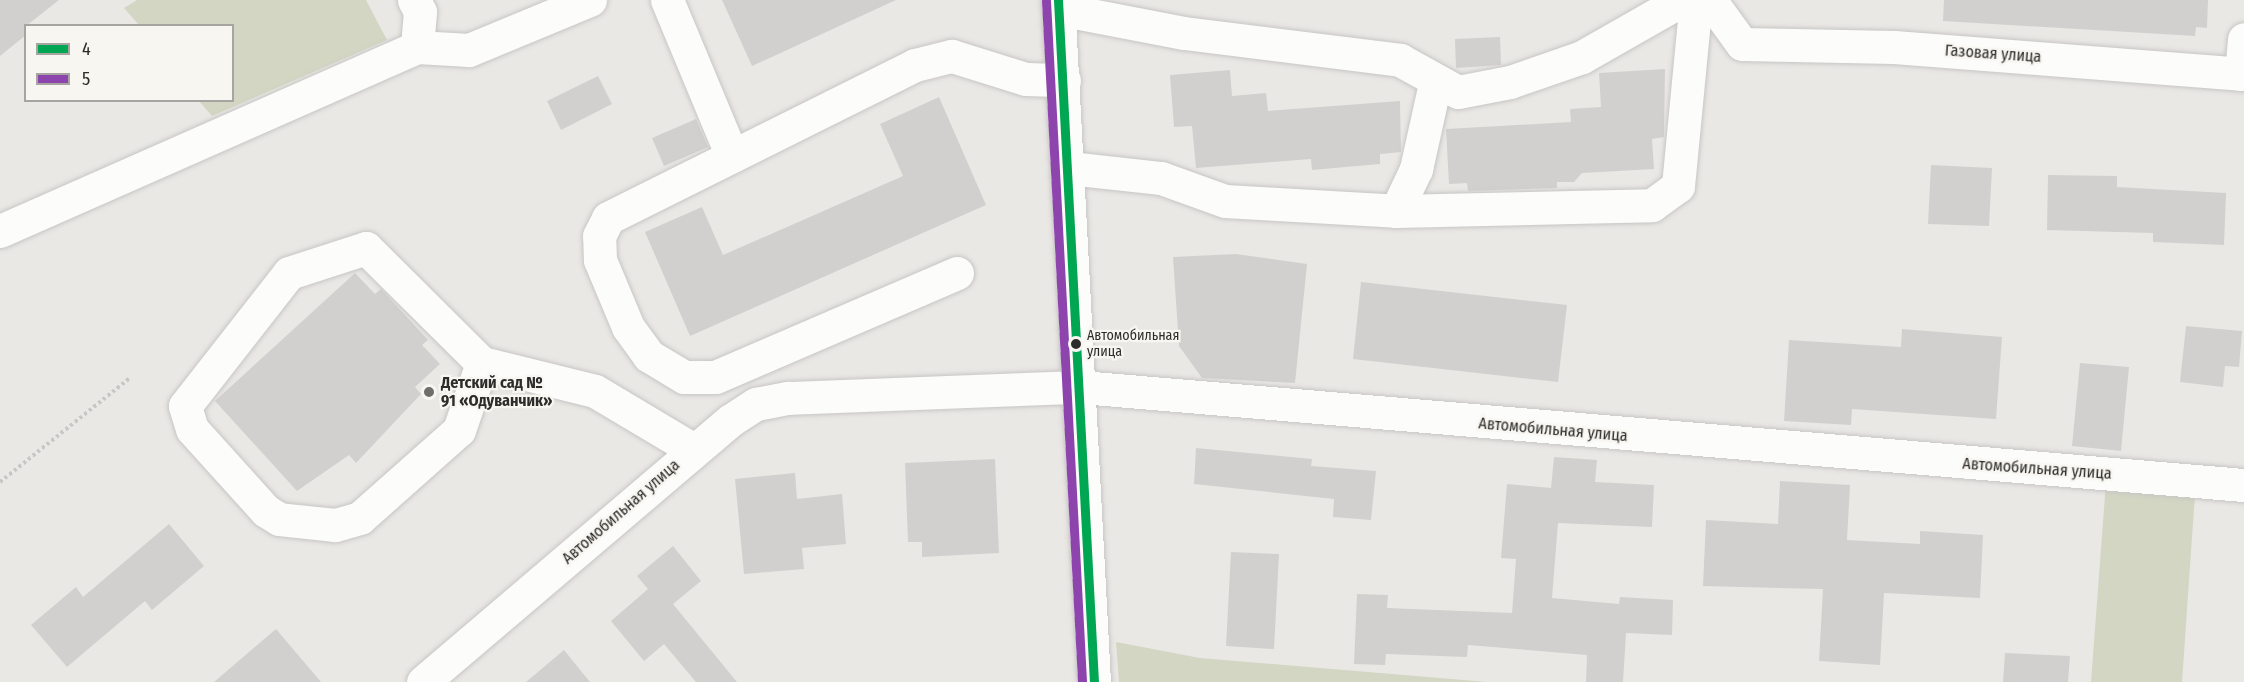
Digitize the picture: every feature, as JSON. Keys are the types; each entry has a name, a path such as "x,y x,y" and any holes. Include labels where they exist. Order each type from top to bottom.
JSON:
{"street":[{"path":"414,0 420,12 417,47"},
{"path":"0,231 417,47 469,50 591,0"},
{"path":"667,0 732,156"},
{"path":"1094,682 1081,387 1059,5 1184,33 1400,60 1435,83 1458,92 1510,82 1582,57 1682,0"},
{"path":"1069,168 1161,178 1225,201 1396,211 1652,205 1678,186 1696,0"},
{"name":"Газовая улица","path":"1710,0 1742,44 1894,47 2243,74"},
{"path":"2243,74 2244,39"},
{"path":"957,273 715,377 684,377 650,356 628,327 600,260 599,236 608,218 864,87 943,58 952,56 1026,79 1064,80"},
{"path":"1396,211 1416,169 1435,83"},
{"path":"482,363 459,430 360,518 335,525 279,519 266,511 192,429 185,406 289,273 366,248 482,363 595,391 694,450"},
{"name":"Автомобильная улица","path":"423,682 694,450 756,404 788,398 1081,387 2244,485"}],"path":[{"path":"0,482 131,376"}],"green space":[{"path":"137,0 366,0 387,40 212,116 200,102 234,102 234,24 138,24 124,8"},
{"path":"2106,482 2195,494 2182,682 2091,682"},
{"path":"1116,642 1200,658 1487,682 1119,682"}],"building":[{"path":"0,0 59,0 29,24 24,24 24,37 0,56"},
{"path":"722,0 896,0 752,66"},
{"path":"1944,0 2208,0 2207,28 2196,27 2195,36 1943,21"},
{"path":"1500,37 1501,65 1456,68 1455,39"},
{"path":"1665,69 1664,137 1652,139 1654,169 1582,173 1574,182 1557,182 1557,188 1468,191 1467,183 1449,184 1446,129 1571,122 1570,109 1601,107 1599,73"},
{"path":"1230,70 1232,96 1266,93 1268,111 1400,101 1401,152 1380,154 1380,164 1312,170 1311,159 1196,168 1192,126 1174,127 1170,75"},
{"path":"598,76 612,104 561,130 547,101"},
{"path":"939,97 986,205 690,336 645,232 702,207 723,255 903,176 880,124"},
{"path":"696,119 708,147 664,166 652,138"},
{"path":"1931,165 1992,168 1989,226 1928,224"},
{"path":"2048,175 2117,176 2117,187 2226,193 2224,245 2153,242 2153,233 2047,230"},
{"path":"1236,254 1307,264 1295,383 1202,378 1179,346 1173,257"},
{"path":"355,273 375,294 381,289 428,340 422,345 440,364 415,387 421,394 356,463 349,455 297,491 215,401"},
{"path":"1361,282 1567,305 1558,382 1353,359"},
{"path":"2186,326 2242,331 2239,367 2225,366 2223,387 2180,382"},
{"path":"1902,329 2002,337 1996,419 1852,409 1851,425 1784,421 1789,340 1901,347"},
{"path":"2080,363 2129,367 2121,451 2072,446"},
{"path":"1196,448 1312,459 1311,466 1376,471 1371,520 1333,517 1334,499 1194,484"},
{"path":"1554,457 1597,460 1595,482 1654,485 1652,527 1558,523 1552,598 1619,604 1620,597 1673,600 1672,635 1626,633 1623,682 1586,682 1587,655 1468,645 1467,657 1386,654 1385,665 1354,664 1357,594 1388,595 1387,608 1512,613 1516,559 1501,558 1507,484 1551,488"},
{"path":"995,459 999,553 922,557 922,542 908,542 905,463"},
{"path":"795,473 797,499 842,494 846,544 802,548 804,569 744,574 735,479"},
{"path":"1780,481 1850,485 1847,540 1920,544 1920,531 1983,535 1980,598 1884,593 1880,665 1819,661 1823,589 1703,586 1706,520 1778,524"},
{"path":"169,524 204,566 152,610 145,601 67,667 31,625 76,587 83,597"},
{"path":"673,546 701,581 673,604 737,682 696,682 664,644 644,661 611,621 648,589 637,576"},
{"path":"1231,552 1279,554 1274,649 1226,646"},
{"path":"276,629 321,682 214,682"},
{"path":"564,650 590,682 526,682"},
{"path":"2005,653 2070,656 2068,682 2003,682"}],"transit line":[{"name":"4","path":"1058,0 1094,682"},
{"name":"5","path":"1046,1 1082,682"}],"place":[{"name":"Автомобильная улица","path":"1076,344"},
{"name":"Детский сад № 91 «Одуванчик»","path":"429,392"}]}
